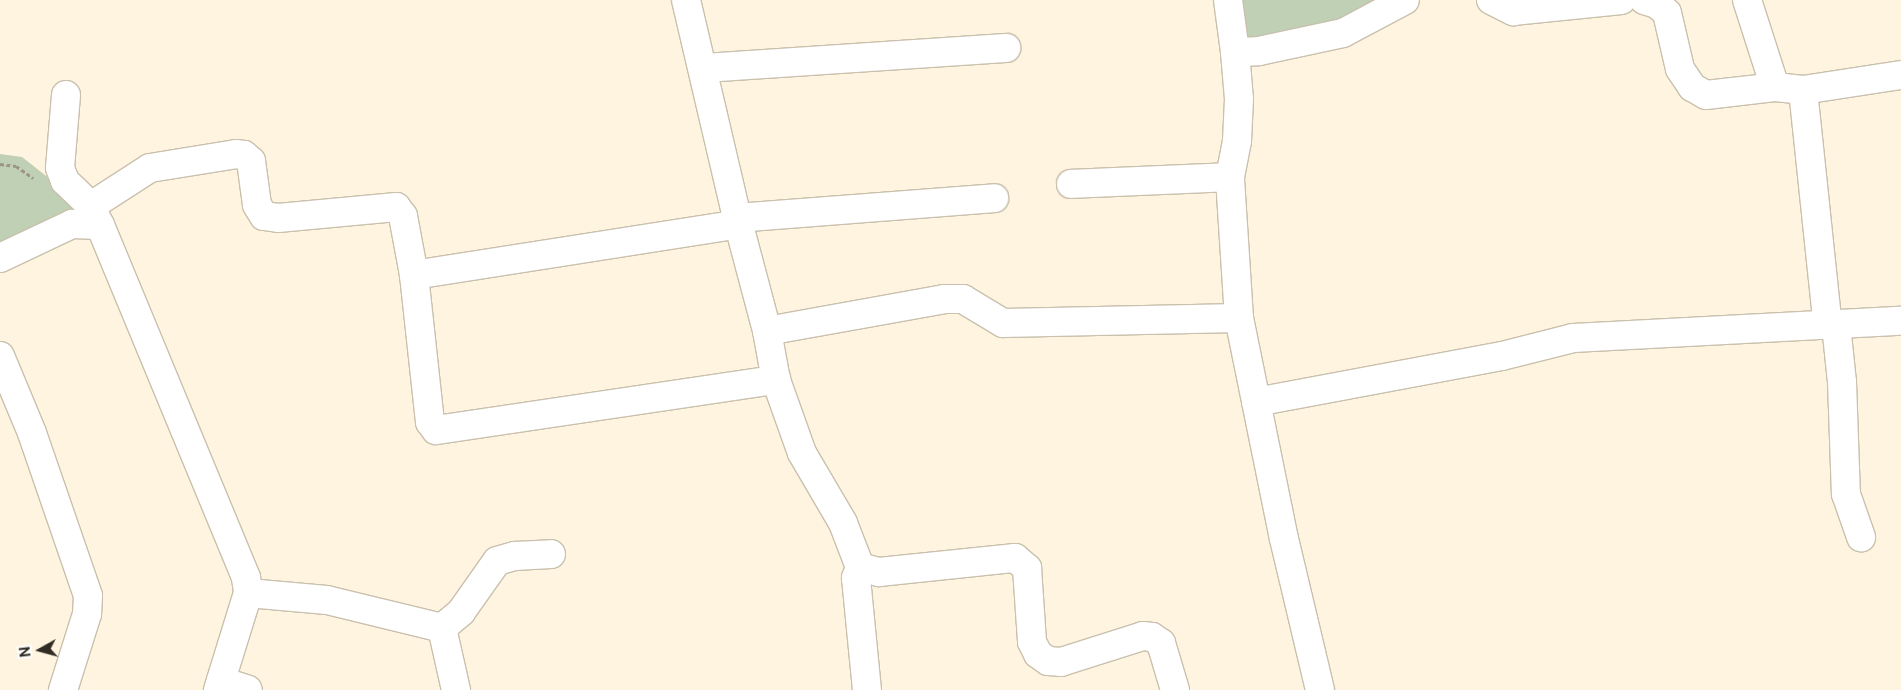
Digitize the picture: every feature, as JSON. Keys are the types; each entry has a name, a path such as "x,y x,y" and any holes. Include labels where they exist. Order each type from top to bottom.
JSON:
{"street":[{"path":"686,0 738,221 767,331 776,380 802,453 844,523 860,567 856,578 867,690"},
{"path":"1228,0 1239,99 1237,141 1230,177 1239,318 1320,690"},
{"path":"1235,52 1259,51 1343,32 1405,0"},
{"path":"1491,0 1513,11 1621,0"},
{"path":"1644,0 1657,4 1667,13 1680,69 1692,87 1706,95 1721,96 1774,87 1803,90 1901,75"},
{"path":"1748,0 1774,87"},
{"path":"703,68 1006,48"},
{"path":"1803,90 1832,326 1842,382 1846,494 1861,536"},
{"path":"66,95 60,168 65,181 95,216 246,578 248,593 220,685 248,690"},
{"path":"0,258 72,224 95,216 150,168 244,155 251,161 256,204 264,216 278,218 396,207 403,216 414,275 430,422 436,430 776,380"},
{"path":"1071,184 1230,177"},
{"path":"414,275 738,221 994,198"},
{"path":"767,331 944,299 963,299 1004,324 1239,318"},
{"path":"1256,402 1502,356 1573,338 1901,321"},
{"path":"0,356 32,433 88,596 87,614 63,690"},
{"path":"442,628 461,612 497,561 551,554"},
{"path":"860,567 879,572 1015,558 1026,568 1032,642 1038,654 1048,661 1061,662 1143,636 1152,637 1161,643 1175,690"},
{"path":"248,593 327,600 442,628"},
{"path":"442,628 456,690"}],"path":[{"path":"0,164 16,166 39,182"}],"green space":[{"path":"1238,0 1384,0 1351,19 1245,41"},
{"path":"0,154 22,157 55,183 74,211 0,245"}]}
